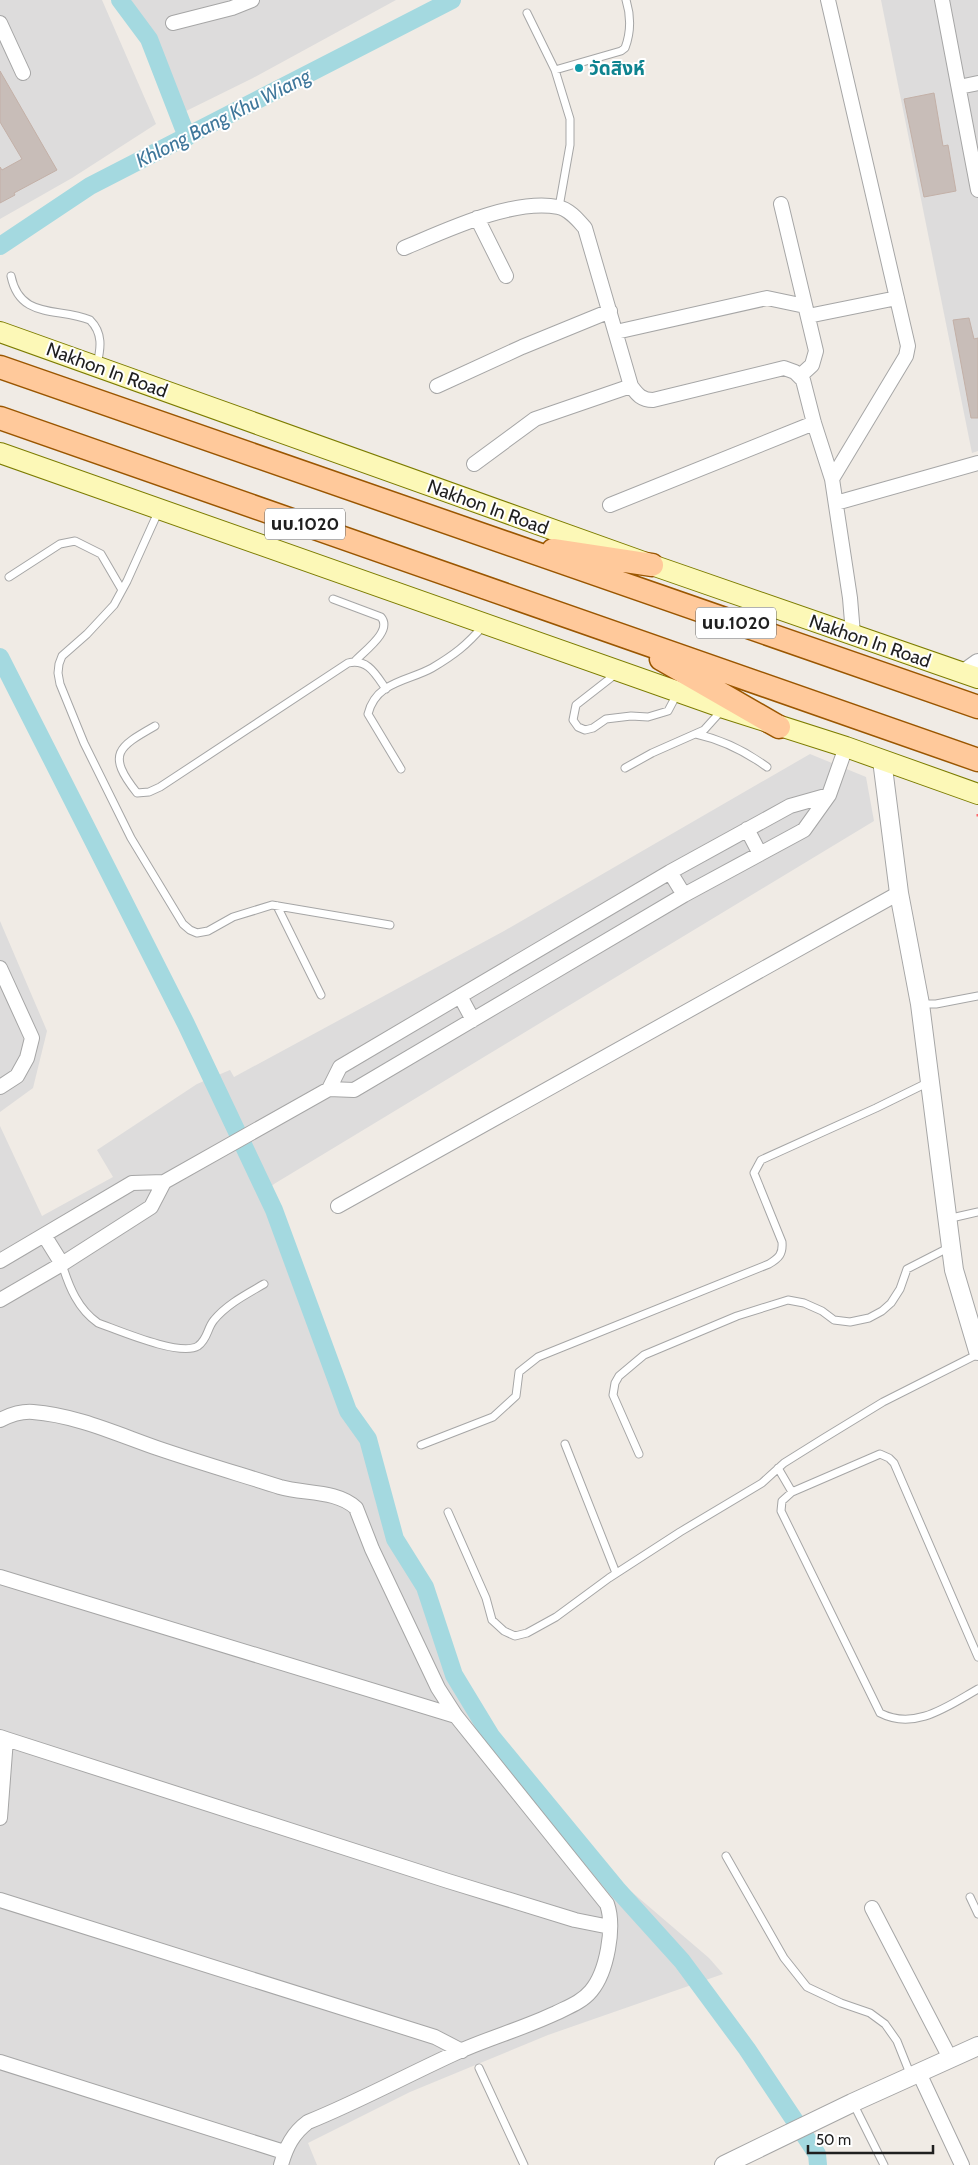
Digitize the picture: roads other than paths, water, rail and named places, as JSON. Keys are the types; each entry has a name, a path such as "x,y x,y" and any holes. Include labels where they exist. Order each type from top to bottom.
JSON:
{"main road":[{"name":"Nakhon In Road","path":"0,332 652,565 853,634 973,671"},
{"name":"Nakhon In Road","path":"0,367 493,540 978,707"},
{"name":"นบ.1020","path":"0,418 978,760"},
{"name":"นบ.1020","path":"0,453 724,708 846,747 978,794"},
{"path":"493,540 652,565"},
{"path":"609,630 780,726"}],"street":[{"path":"173,22 232,8 252,0"},
{"path":"828,0 908,346 906,356 832,479"},
{"path":"942,0 978,188"},
{"path":"0,23 23,73"},
{"path":"958,87 978,83"},
{"path":"781,204 816,354 812,364 800,376"},
{"path":"404,248 477,218 526,207 559,207 573,216 585,228 631,386 640,397 648,400 784,368 800,376 803,380 814,423 832,479 853,634"},
{"path":"477,218 506,276"},
{"path":"616,332 767,298 806,311 897,298"},
{"path":"437,386 522,347 610,311"},
{"path":"474,464 535,419 631,386"},
{"path":"610,505 814,423"},
{"path":"836,503 978,463"},
{"path":"0,1261 132,1183 164,1182 329,1089 354,1090 684,895 804,830 829,795 846,747"},
{"path":"882,760 900,893 920,1004 950,1247 954,1270 978,1353"},
{"path":"329,1089 340,1067 670,872 790,806 829,795"},
{"path":"747,829 760,854"},
{"path":"670,872 684,895"},
{"path":"338,1206 900,893"},
{"path":"0,970 32,1038 27,1058 17,1076 0,1087"},
{"path":"460,996 474,1020"},
{"path":"0,1300 62,1264 151,1207 164,1182"},
{"path":"44,1235 62,1264"},
{"path":"0,1420 12,1414 32,1412 77,1420 168,1452 284,1488 339,1498 351,1503 356,1508 372,1549 438,1688 456,1716 607,1904 610,1914 610,1927 602,1969 590,1992 577,2003 530,2025 462,2050 308,2122 296,2130 282,2159 0,2062"},
{"path":"0,1577 456,1716"},
{"path":"0,1818 3,1738 457,1884 575,1920 610,1927"},
{"path":"0,1900 435,2037 462,2050"},
{"path":"872,1908 950,2058"},
{"path":"724,2165 822,2117 978,2046"},
{"path":"915,2074 962,2165"}],"lane":[{"path":"555,70 621,51 625,48 630,30 626,0"},
{"path":"527,13 555,70 570,119 570,145 559,207"},
{"path":"11,276 14,290 19,298 26,302 47,311 90,320 100,338 101,347 96,367"},
{"path":"159,510 114,605 62,656 58,664 60,684 84,743 131,838 183,924 197,933 208,931 233,917 260,907 277,906 390,925"},
{"path":"9,578 60,544 75,541 101,554 122,590"},
{"path":"156,726 126,742 119,752 118,758 123,770 137,793 149,792 160,787 348,663 355,661 381,634 385,621 382,617 333,599"},
{"path":"401,770 368,714 370,705 395,682 430,669 466,646 486,623"},
{"path":"355,661 369,666 386,690"},
{"path":"620,671 576,706 573,720 578,727 585,730 593,728 606,720 631,716 648,717 668,711 679,692"},
{"path":"625,768 652,753 704,730 724,708"},
{"path":"696,734 719,739 748,753 767,767"},
{"path":"277,906 321,995"},
{"path":"920,1004 936,1004 978,996"},
{"path":"421,1444 493,1417 516,1396 519,1372 538,1356 769,1264 778,1258 783,1252 782,1242 754,1173 761,1160 929,1082"},
{"path":"947,1219 978,1212"},
{"path":"639,1454 613,1395 615,1382 619,1376 644,1355 737,1316 788,1300 804,1303 822,1311 834,1320 850,1322 869,1318 882,1311 891,1303 900,1289 907,1269 950,1247"},
{"path":"62,1264 69,1289 90,1317 98,1323 155,1343 189,1349 198,1346 204,1340 212,1321 233,1303 264,1284"},
{"path":"448,1512 486,1598 492,1620 504,1631 515,1636 527,1633 556,1617 616,1573 762,1483 778,1468 883,1402 978,1353"},
{"path":"565,1444 616,1573"},
{"path":"978,1658 894,1463 889,1458 880,1454 792,1492 782,1501 781,1511 880,1713 898,1720 910,1720 938,1712 978,1689"},
{"path":"778,1468 792,1492"},
{"path":"726,1856 784,1958 807,1987 841,2003 870,2013 884,2024 897,2041 915,2074"},
{"path":"970,1897 978,1914"},
{"path":"479,2068 524,2165"},
{"path":"852,2103 884,2165"}],"waterway":[{"path":"120,0 149,39 187,137"},
{"name":"Khlong Bang Khu Wiang","path":"0,246 90,186 452,0"},
{"path":"0,657 186,1024 274,1210 348,1411 368,1439 395,1539 425,1587 454,1675 491,1736 617,1889 682,1961 747,2049 817,2154 818,2165"}],"place":[{"name":"วัดสิงห์","path":"579,68"}]}
